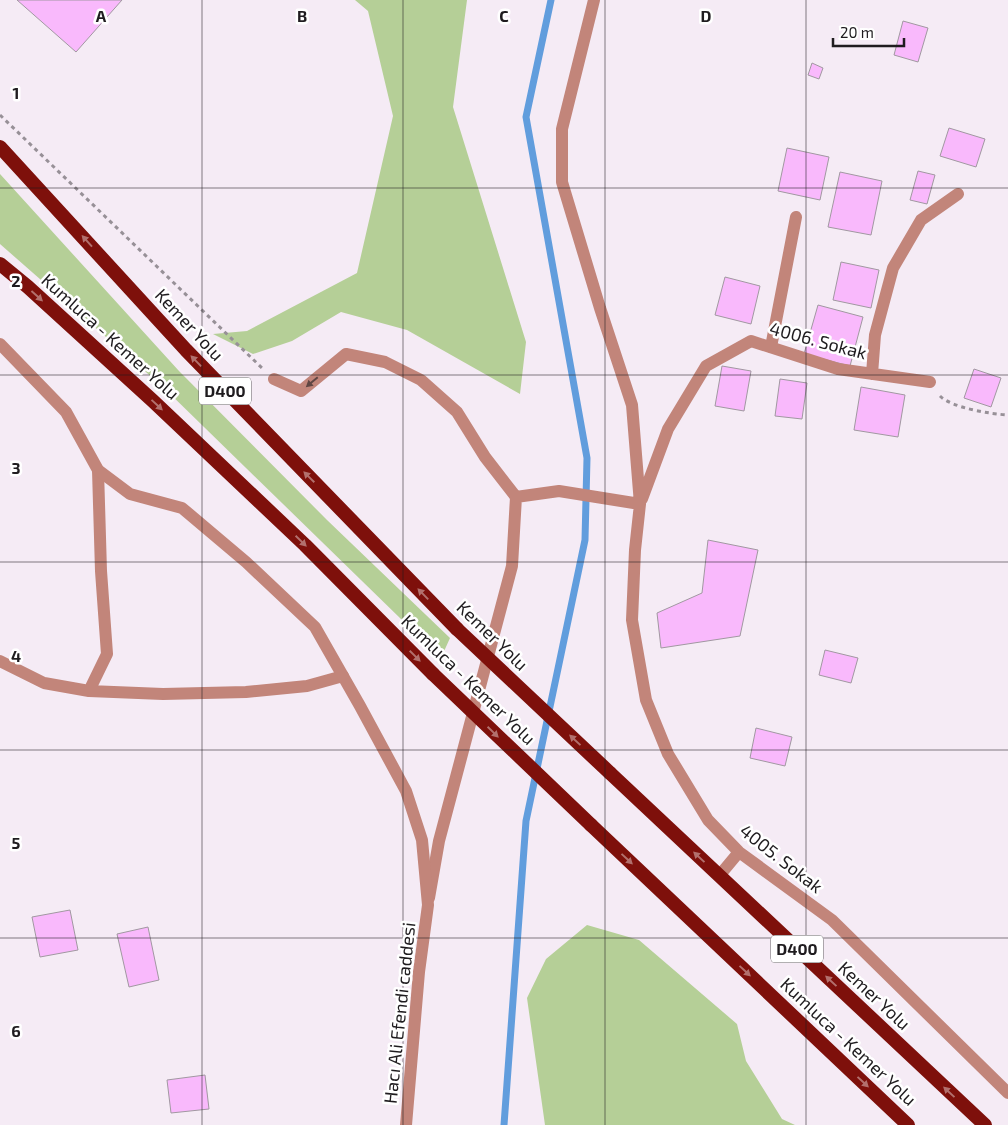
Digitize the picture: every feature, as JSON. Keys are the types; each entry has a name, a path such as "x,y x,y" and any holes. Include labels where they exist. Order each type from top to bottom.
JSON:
{"highway":[{"name":"Kemer Yolu","path":"0,147 186,350 457,629 985,1125"},
{"name":"Kumluca - Kemer Yolu","path":"0,264 153,401 305,545 433,674 908,1125"}],"street":[{"path":"516,497 559,491 640,504 632,405 562,182 562,129 594,0"},
{"path":"872,374 875,335 893,268 920,220 958,194"},
{"path":"771,348 796,216"},
{"name":"4006. Sokak","path":"640,504 668,429 706,366 751,341 838,369 930,382"},
{"path":"0,344 66,412 98,470 130,494 182,508 246,562 314,627 406,791 422,840 428,905"},
{"path":"274,378 301,391 346,354 385,362 421,380 457,412 485,457 516,497 512,566 439,841 428,905"},
{"path":"89,691 107,654 101,571 98,470"},
{"name":"4005. Sokak","path":"640,504 635,550 632,620 646,700 668,754 708,820 739,852 832,920 1008,1093"},
{"path":"0,661 44,683 89,691 163,694 246,692 307,686 343,676"},
{"path":"719,876 739,852"},
{"name":"Hacı Ali Efendi caddesi","path":"406,1125 419,972 428,905"}],"path":[{"path":"0,115 274,378"},
{"path":"930,382 942,398 957,405 995,414 1008,415"}],"green space":[{"path":"355,0 467,0 453,107 526,342 520,394 407,330 341,312 292,341 253,354 213,334 247,331 357,273 393,116 368,11"},
{"path":"0,174 179,371 327,520 450,638 441,658 163,387 0,244"},
{"path":"587,925 639,940 737,1024 746,1061 782,1119 795,1125 545,1125 527,998 546,959"}],"building":[{"path":"17,0 122,0 76,52"},
{"path":"903,21 928,28 918,62 894,55"},
{"path":"812,63 823,68 819,79 808,75"},
{"path":"949,128 985,139 976,167 940,156"},
{"path":"787,148 829,157 820,200 778,191"},
{"path":"918,171 935,175 927,204 910,200"},
{"path":"840,172 882,181 871,235 828,227"},
{"path":"841,262 879,270 871,308 833,300"},
{"path":"725,277 760,286 751,324 715,315"},
{"path":"818,305 863,317 850,366 804,354"},
{"path":"722,366 751,371 744,411 715,406"},
{"path":"974,369 1001,378 991,407 964,398"},
{"path":"780,379 807,383 802,419 775,416"},
{"path":"861,387 905,395 898,437 854,430"},
{"path":"708,540 758,550 740,636 661,648 657,613 702,593"},
{"path":"825,650 858,658 851,683 819,675"},
{"path":"756,728 792,737 785,766 750,758"},
{"path":"70,910 78,950 40,957 32,917"},
{"path":"148,927 159,980 129,987 117,934"},
{"path":"205,1075 209,1109 171,1113 167,1080"}],"waterway":[{"path":"504,1125 526,821 585,540 587,458 526,117 551,0"}]}
